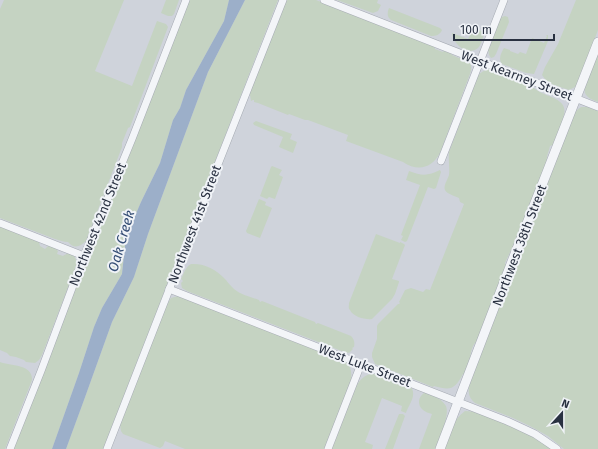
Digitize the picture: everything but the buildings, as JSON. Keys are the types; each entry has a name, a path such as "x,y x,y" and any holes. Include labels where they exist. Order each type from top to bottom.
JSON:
{"street":[{"name":"Northwest 42nd Street","path":"10,449 84,256 132,139 186,0"},
{"name":"Northwest 41st Street","path":"107,449 283,0"},
{"name":"West Kearney Street","path":"324,0 598,107"},
{"path":"441,161 504,0"},
{"name":"Northwest 38th Street","path":"440,449 598,42"},
{"path":"0,223 84,256"},
{"name":"West Luke Street","path":"169,289 524,428 557,449"},
{"path":"328,449 361,364"}],"shaded area":[{"path":"0,0 598,0 598,449 0,449"}],"green space":[{"path":"4,0 124,0 95,71 132,86 157,21 166,24 168,27 130,127 128,128 122,143 122,147 86,241 79,246 72,246 68,242 55,239 0,218 0,9"},
{"path":"166,0 179,0 172,16 161,13"},
{"path":"188,0 229,0 224,21 186,90 180,108 173,120 160,163 126,237 122,274 102,308 94,327 52,449 13,449"},
{"path":"245,0 278,0 103,449 66,449 112,322 134,277 148,234 208,72"},
{"path":"286,0 316,0 434,46 435,49 443,52 444,50 469,62 471,67 470,74 440,153 433,162 424,167 414,167 346,141 348,135 308,120 289,114 288,115 254,102 254,100 251,101 250,91"},
{"path":"337,0 378,0 377,3 381,5 378,11 373,13"},
{"path":"576,0 598,0 598,30 578,83 575,87 569,90 548,83 542,75 558,44"},
{"path":"389,8 442,30 438,35 431,36 391,20 388,15"},
{"path":"505,16 508,17 509,22 496,54 491,58 488,49 500,19"},
{"path":"474,28 484,33 482,41 478,48 470,51 466,50 458,45 452,33 468,39"},
{"path":"546,35 548,35 548,41 534,74 526,73 502,64 500,58 504,48 518,54 520,52 526,54 532,38 544,43 547,36"},
{"path":"598,52 598,102 590,99 585,93 585,90 587,79"},
{"path":"489,69 511,75 529,83 529,85 539,91 558,100 564,107 564,118 553,145 550,146 547,161 513,249 511,250 505,263 506,265 477,341 472,349 464,374 452,388 433,387 375,364 372,353 377,339 378,324 400,303 399,302 405,290 411,288 423,292 426,289 430,290 464,204 460,202 459,198 449,194 445,190 445,185 449,175 449,152 478,76 483,71"},
{"path":"581,107 587,107 598,111 598,449 564,449 548,436 530,426 475,403 470,397 469,386 500,302 506,291 514,266 574,114"},
{"path":"256,121 292,134 290,139 297,142 293,153 279,147 283,137 254,125 253,123"},
{"path":"272,166 282,170 279,175 283,177 275,199 269,197 267,199 260,196"},
{"path":"440,170 441,172 436,188 434,189 428,187 407,241 405,242 401,240 403,236 401,235 420,185 406,180 409,171 425,175"},
{"path":"259,199 266,202 265,205 272,208 260,238 247,233 246,231"},
{"path":"0,225 36,240 39,242 40,246 45,249 48,246 54,247 58,251 57,254 63,256 68,253 72,254 77,264 42,355 35,363 26,362 10,356 0,350"},
{"path":"376,234 405,245 392,279 399,281 395,294 372,319 366,319 360,318 354,314 349,308 349,303"},
{"path":"191,264 205,266 214,270 234,289 259,300 260,302 262,301 315,322 316,324 318,323 351,336 354,339 353,349 349,353 344,352 187,291 182,288 181,283 183,281 181,279 186,269"},
{"path":"178,296 345,361 349,365 351,369 351,380 324,449 185,449 165,441 163,446 160,448 123,434 120,425 167,303 171,298"},
{"path":"0,362 25,368 29,371 32,380 5,449 0,449"},
{"path":"376,374 396,380 411,387 413,390 413,397 406,413 401,411 402,406 382,398 365,442 373,445 372,449 332,449 358,383 365,376"},
{"path":"424,393 435,396 442,401 447,410 447,416 435,449 419,449 432,414 424,411 420,406 419,399"},
{"path":"465,411 478,412 518,428 552,449 443,449 454,423"},
{"path":"399,414 403,414 405,416 393,449 385,449"}],"water":[{"name":"Oak Creek","path":"229,0 245,0 208,72 148,234 134,277 112,322 66,449 52,449 94,327 102,308 122,274 126,237 160,163 173,120 180,108 186,90 224,21"}]}
